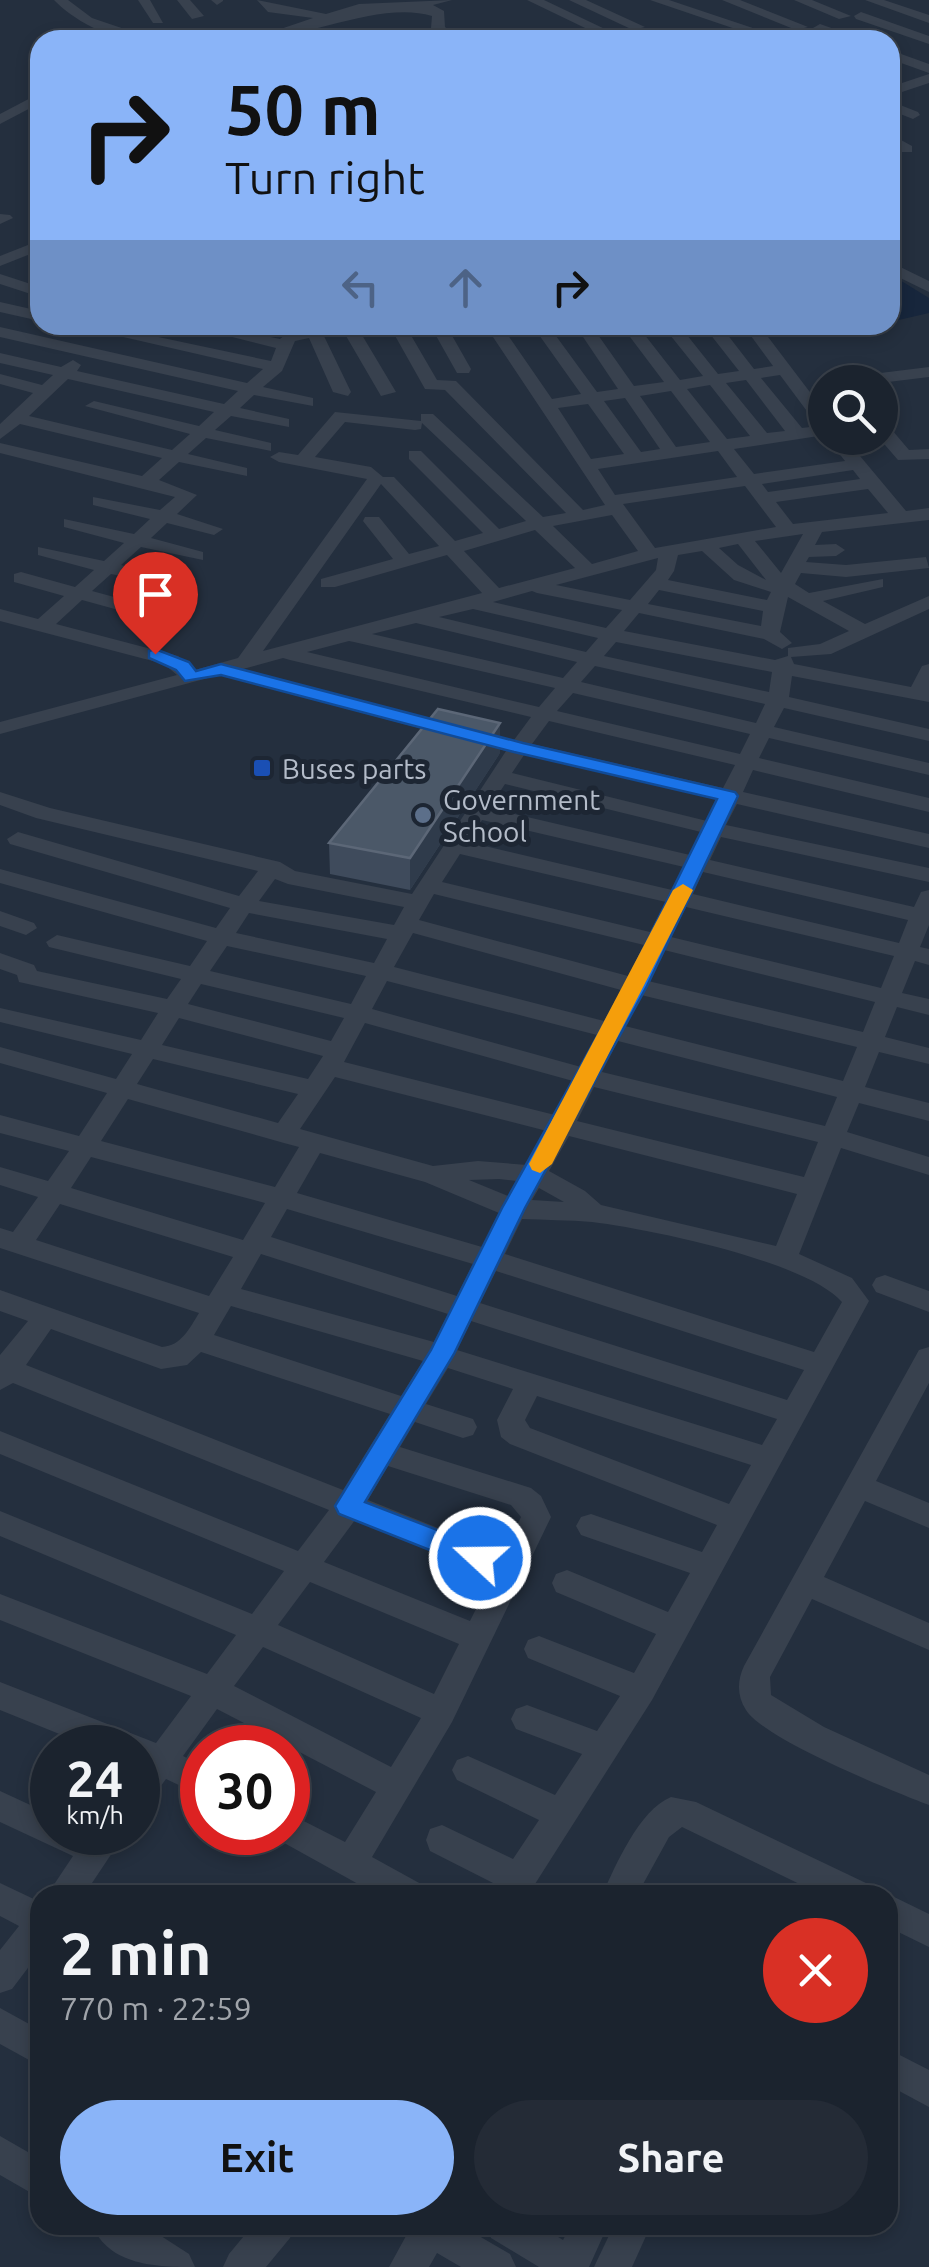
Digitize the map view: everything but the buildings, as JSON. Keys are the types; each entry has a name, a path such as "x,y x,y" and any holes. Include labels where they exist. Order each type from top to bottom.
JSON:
{"street":[{"path":"60,0 87,21 117,30"},
{"path":"144,0 158,20"},
{"path":"183,0 197,16"},
{"path":"263,0 273,8 330,16"},
{"path":"287,30 359,8 446,0"},
{"path":"533,0 599,30"},
{"path":"576,0 638,27"},
{"path":"656,0 751,30"},
{"path":"728,0 801,27"},
{"path":"725,22 782,0"},
{"path":"800,0 844,16"},
{"path":"872,0 929,19"},
{"path":"419,3 439,14 440,30"},
{"path":"861,16 899,30"},
{"path":"900,30 929,41"},
{"path":"900,52 929,41"},
{"path":"900,58 929,69"},
{"path":"900,90 929,78"},
{"path":"0,120 30,103"},
{"path":"900,103 914,116"},
{"path":"900,144 907,149"},
{"path":"5,259 30,249"},
{"path":"900,258 929,269"},
{"path":"5,259 30,267"},
{"path":"900,272 929,287"},
{"path":"0,279 30,289"},
{"path":"0,307 30,314"},
{"path":"0,332 307,402"},
{"path":"0,434 16,412 109,335"},
{"path":"141,335 276,368"},
{"path":"238,335 284,345"},
{"path":"146,482 276,368 284,357 284,345 295,335"},
{"path":"315,335 342,392"},
{"path":"350,335 387,392"},
{"path":"403,335 431,384 450,385 578,515"},
{"path":"443,335 462,369"},
{"path":"284,1134 333,1059 423,894 499,776 542,716 637,608 670,562 612,505 550,404 500,335"},
{"path":"547,335 636,458"},
{"path":"590,335 671,453"},
{"path":"637,335 788,530"},
{"path":"678,335 762,439"},
{"path":"719,335 797,434"},
{"path":"759,335 808,402"},
{"path":"0,358 282,423"},
{"path":"550,404 786,369"},
{"path":"898,378 927,375"},
{"path":"0,379 44,391"},
{"path":"0,398 16,412 240,472"},
{"path":"94,406 302,461 371,472 376,479 246,663"},
{"path":"302,461 340,416 421,422 494,481 588,570"},
{"path":"365,440 381,420"},
{"path":"508,495 636,458 808,431"},
{"path":"0,448 188,495 43,625"},
{"path":"898,449 904,456 929,454"},
{"path":"415,454 496,536"},
{"path":"851,455 900,516"},
{"path":"328,583 404,559 612,505 749,479 859,464"},
{"path":"388,481 495,596"},
{"path":"409,503 494,481"},
{"path":"763,498 874,483"},
{"path":"99,501 214,529"},
{"path":"0,728 660,552 816,526 929,514"},
{"path":"372,522 404,559"},
{"path":"70,523 196,556"},
{"path":"160,1736 210,1690 257,1630 348,1506 442,1354 514,1208 636,986 778,699 782,652 773,608 816,526"},
{"path":"743,537 760,567 786,588 862,630"},
{"path":"705,543 738,577 752,584 786,588"},
{"path":"339,548 361,573"},
{"path":"801,559 836,550"},
{"path":"44,551 152,579"},
{"path":"801,559 846,571 926,563"},
{"path":"21,578 155,614"},
{"path":"808,599 902,578"},
{"path":"655,584 773,608"},
{"path":"532,586 637,608 924,695 929,670"},
{"path":"473,604 612,635 782,652 824,650 929,602"},
{"path":"0,615 171,660 192,677"},
{"path":"416,617 590,661 929,735"},
{"path":"349,635 929,769"},
{"path":"285,652 929,805"},
{"path":"221,670 520,748 929,840"},
{"path":"499,776 929,875"},
{"path":"0,798 44,813 272,867 288,876 423,894 659,940 929,1006"},
{"path":"477,812 695,864 927,911 918,954 890,996 785,1257"},
{"path":"9,846 44,813"},
{"path":"9,846 243,905 403,929 929,1056"},
{"path":"456,846 918,954"},
{"path":"272,867 195,975 87,1148 56,1191 9,1241 220,1301 442,1354 768,1459"},
{"path":"0,876 221,937 382,972 929,1112"},
{"path":"0,918 26,928"},
{"path":"56,942 358,1014 588,1077 834,1137 929,1166"},
{"path":"0,961 26,974 175,1009 562,1126 814,1189"},
{"path":"4,1015 314,1090"},
{"path":"0,1055 433,1176 514,1208 593,1214 785,1257 822,1270 853,1294 856,1301 676,1629 515,1885"},
{"path":"0,1124 282,1198 490,1258 820,1365"},
{"path":"0,1300 161,1358 177,1357 196,1340 314,1142"},
{"path":"433,1176 490,1168 534,1175 561,1185 593,1214"},
{"path":"0,1176 465,1308 793,1413"},
{"path":"885,1286 929,1302"},
{"path":"46,1316 3,1371 512,1570"},
{"path":"196,1340 463,1427"},
{"path":"929,1358 755,1675 753,1690 760,1705 783,1720 929,1790"},
{"path":"531,1382 511,1420 511,1429 520,1436 737,1520"},
{"path":"0,1442 478,1638"},
{"path":"351,1862 442,1712 536,1517 531,1504 511,1492 382,1453"},
{"path":"857,1484 929,1516"},
{"path":"0,1523 442,1712"},
{"path":"590,1526 709,1567"},
{"path":"806,1582 929,1638"},
{"path":"567,1583 676,1629"},
{"path":"0,1607 210,1690 398,1786"},
{"path":"539,1649 641,1690"},
{"path":"0,1696 74,1725"},
{"path":"527,1719 603,1748"},
{"path":"468,1770 561,1814"},
{"path":"0,1806 30,1820"},
{"path":"625,1885 658,1826 671,1812 685,1812 835,1885"},
{"path":"310,1840 391,1885"},
{"path":"442,1840 511,1885"},
{"path":"72,1885 94,1855"},
{"path":"0,1899 30,1916"},
{"path":"898,1915 929,1931"},
{"path":"0,1977 30,1936"},
{"path":"0,2025 30,2043"},
{"path":"898,2072 929,2089"},
{"path":"0,2154 30,2174"},
{"path":"126,2235 176,2267"},
{"path":"242,2267 269,2235"},
{"path":"408,2267 426,2235"},
{"path":"444,2235 497,2267"},
{"path":"520,2235 564,2262 573,2260 585,2235"},
{"path":"614,2267 628,2235"}],"water":[{"path":"900,280 929,298 929,313 900,320"}],"slow traffic":[{"path":"540,1164 683,890"}],"place":[{"name":"Buses parts","path":"262,768"},
{"name":"Government School","path":"423,815"}],"route":[{"path":"155,654 182,666 192,677 221,670 520,748 728,796 636,986 514,1208 442,1354 348,1506 480,1558"}]}
